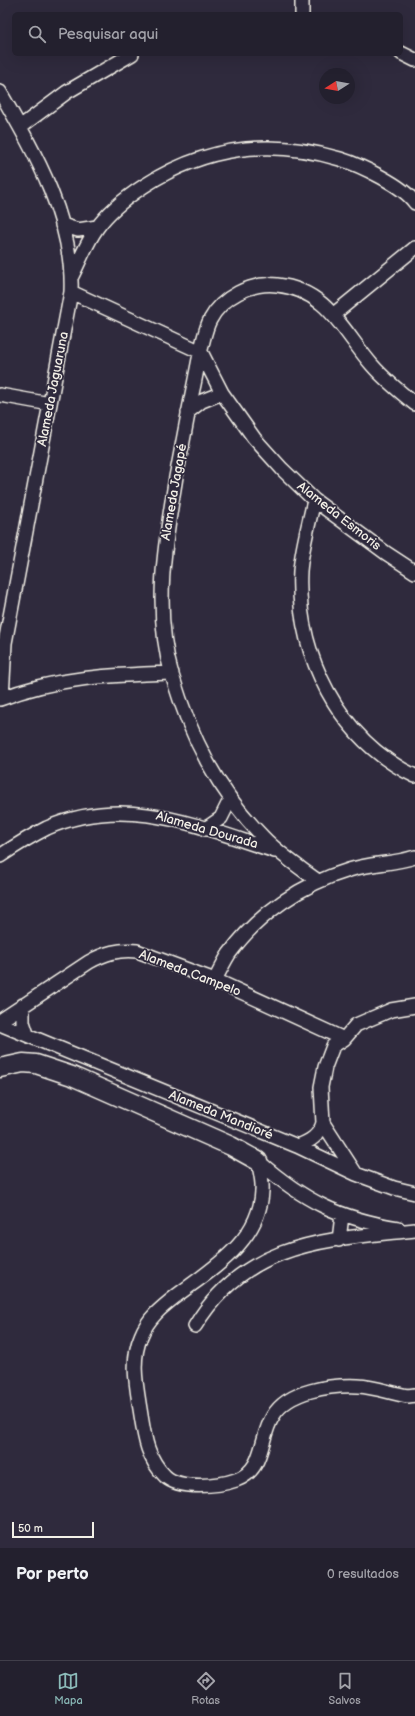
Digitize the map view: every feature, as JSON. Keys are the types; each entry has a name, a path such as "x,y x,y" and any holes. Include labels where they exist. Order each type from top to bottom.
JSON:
{"street":[{"path":"302,0 302,12"},
{"path":"403,54 415,60"},
{"path":"20,127 67,92 129,56"},
{"name":"Alameda Jaguaruna","path":"0,92 44,174 56,202 72,276 71,292 4,643 1,698"},
{"path":"72,276 97,227 132,193 163,174 195,159 227,151 256,147 287,148 319,153 352,163 386,180 412,198 415,203"},
{"path":"62,225 78,230 97,227"},
{"path":"334,314 415,248"},
{"name":"Alameda Jagapé","path":"318,881 264,838 230,800 207,764 194,736 172,673 163,611 162,576 166,533 188,412 209,322 226,300 238,293 258,286 277,284 299,290 319,300 334,314 372,366 388,382 415,404"},
{"path":"71,292 201,352"},
{"name":"Alameda Esmoris","path":"201,352 222,393 254,438 282,469 314,500 386,553 415,572"},
{"path":"188,412 202,401 222,393"},
{"path":"0,396 50,404"},
{"path":"314,500 300,571 300,600 306,636 314,663 328,693 344,717 360,735 388,761 415,776"},
{"path":"1,698 36,686 72,679 106,675 172,673"},
{"path":"205,828 221,818 230,800"},
{"name":"Alameda Dourada","path":"0,856 48,828 94,815 120,812 150,814 184,821 280,852"},
{"path":"215,980 228,955 244,936 263,917 286,899 318,881 349,870 415,857"},
{"name":"Alameda Campelo","path":"0,1021 99,956 125,950 137,951 215,980 344,1039"},
{"path":"23,1005 23,1022 27,1034"},
{"path":"297,1146 307,1143 314,1138 321,1129 323,1123 321,1087 325,1067 332,1046 344,1039 356,1025 390,1010 415,1006"},
{"name":"Alameda Mandioré","path":"0,1024 297,1146 356,1174 394,1188 415,1193"},
{"path":"0,1068 23,1063 36,1064 72,1076 231,1146 258,1161 283,1183 306,1198 342,1215 375,1224 413,1230"},
{"path":"323,1123 356,1174"},
{"path":"258,1161 262,1192 255,1220 249,1233 227,1257 206,1276 153,1315 141,1336 136,1354 136,1380 148,1450 162,1474 168,1479 181,1484 216,1485 244,1477 256,1464 273,1416 283,1404 304,1393 331,1388 358,1386 408,1396 415,1395"},
{"path":"339,1240 342,1215"},
{"path":"195,1326 204,1310 224,1289 242,1273 261,1261 290,1250 339,1240 413,1230"}]}
